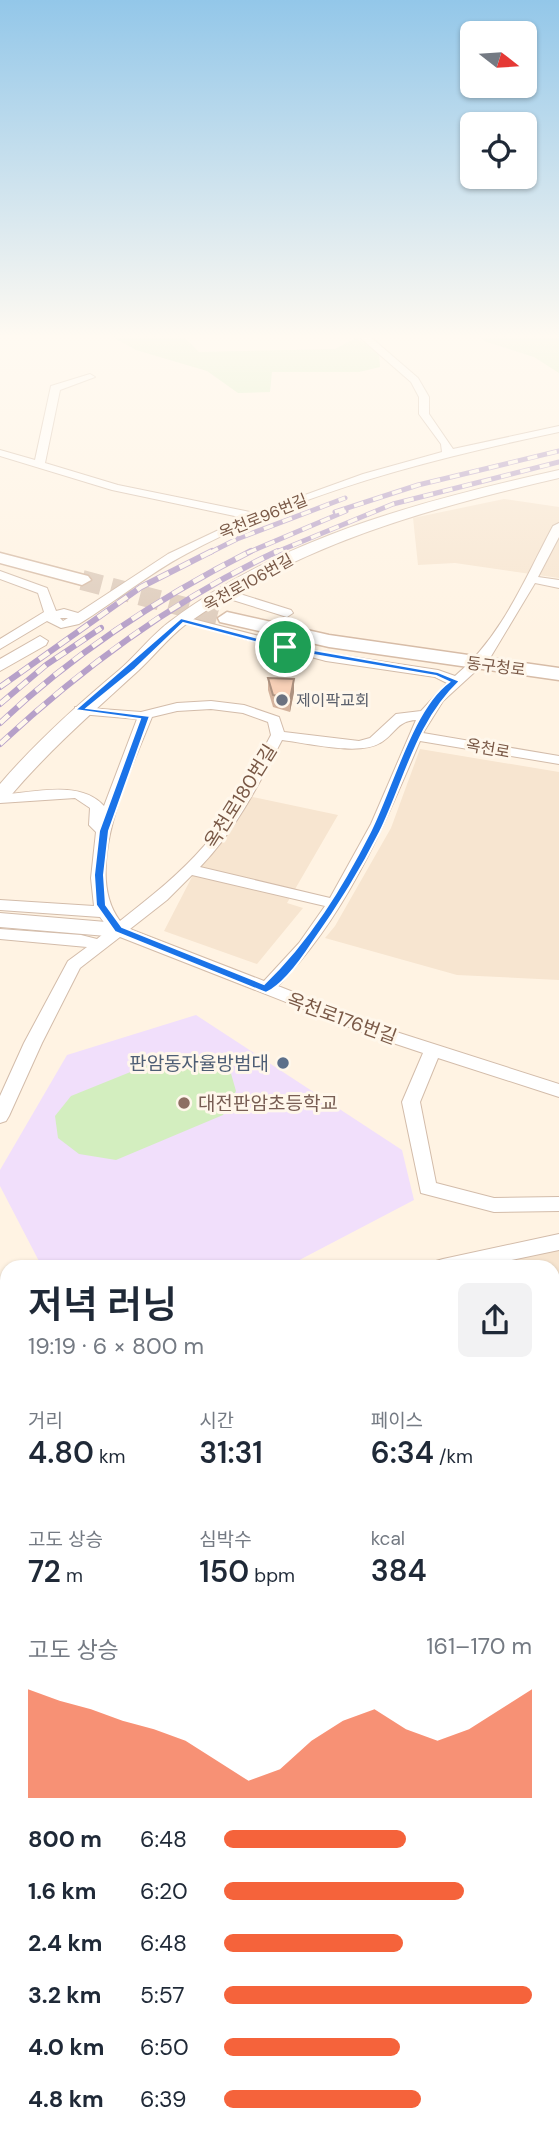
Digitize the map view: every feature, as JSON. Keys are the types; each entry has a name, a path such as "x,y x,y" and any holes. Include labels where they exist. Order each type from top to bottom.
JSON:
{"main road":[{"path":"0,558 82,580"},
{"name":"동구청로","path":"227,618 330,641 559,674"}],"street":[{"path":"40,463 48,434"},
{"path":"439,434 446,444 448,453"},
{"name":"옥천로96번길","path":"60,616 91,609 153,567 256,517 375,474 448,453 536,434"},
{"path":"0,453 116,488 256,517"},
{"name":"옥천로106번길","path":"0,798 41,748 80,710 132,667 181,620 224,593 288,558 415,509 559,474"},
{"path":"266,989 296,960 335,904 376,831 425,715 445,689 477,664 495,641 559,526"},
{"path":"0,575 43,591 60,616"},
{"path":"530,579 559,584"},
{"path":"224,593 287,613"},
{"path":"0,666 40,641 60,616"},
{"path":"2,643 60,616"},
{"path":"181,620 326,657 438,674 456,681"},
{"path":"80,710 145,716 164,708 227,707 257,711 274,720 278,735 359,746 375,741 401,716 425,715"},
{"path":"118,930 101,905 99,875 104,831 145,716"},
{"name":"옥천로180번길","path":"0,1116 9,1076 74,965 161,897 209,849 237,807 278,735"},
{"name":"옥천로","path":"418,736 559,760"},
{"path":"0,798 77,794 89,799 97,807 96,825 104,831"},
{"path":"188,869 335,904"},
{"path":"0,905 106,912"},
{"path":"0,920 118,930"},
{"name":"옥천로176번길","path":"118,930 266,989 433,1050 559,1091"},
{"path":"0,934 81,940 99,945"},
{"path":"433,1050 411,1102 428,1188 494,1205 559,1204"},
{"path":"475,1260 559,1242"}],"shaded area":[{"path":"504,499 559,507 559,578 455,563 418,565 413,518"},
{"path":"420,749 559,772 559,980 457,975 325,938 335,926 391,828"},
{"path":"248,796 338,815 287,903 303,908 257,964 164,931 195,871"},
{"name":"대전판암초등학교","path":"196,1015 402,1150 414,1200 299,1260 38,1260 0,1186 0,1170 67,1055"},
{"path":"559,1249 559,1260 508,1260"}],"green space":[{"path":"175,1054 207,1057 230,1070 236,1091 223,1115 116,1160 79,1154 58,1138 55,1116 71,1096"}],"building":[{"path":"268,678 294,679 290,699 273,695"}],"tunnel":[{"path":"82,580 227,618"}],"railway":[{"path":"335,512 418,485 559,451"},
{"path":"274,553 393,504 559,462"},
{"path":"209,553 237,539 345,498"},
{"path":"248,553 346,511"},
{"path":"0,687 141,587 212,551"},
{"path":"274,553 278,551"},
{"path":"0,723 58,673 119,628 150,607 248,553"},
{"path":"0,744 64,688 131,637 202,591 274,553"},
{"path":"0,704 46,665 101,628"}],"place":[{"name":"제이팍교회","path":"282,700"},
{"name":"판암동자율방범대","path":"283,1063"},
{"name":"대전판암초등학교","path":"184,1103"}],"route":[{"path":"181,620 285,647 326,657 438,674 456,681 445,689 425,715 376,831 335,904 296,960 266,989 118,930 101,905 99,875 104,831 145,716 80,710 132,667 181,620"}]}
